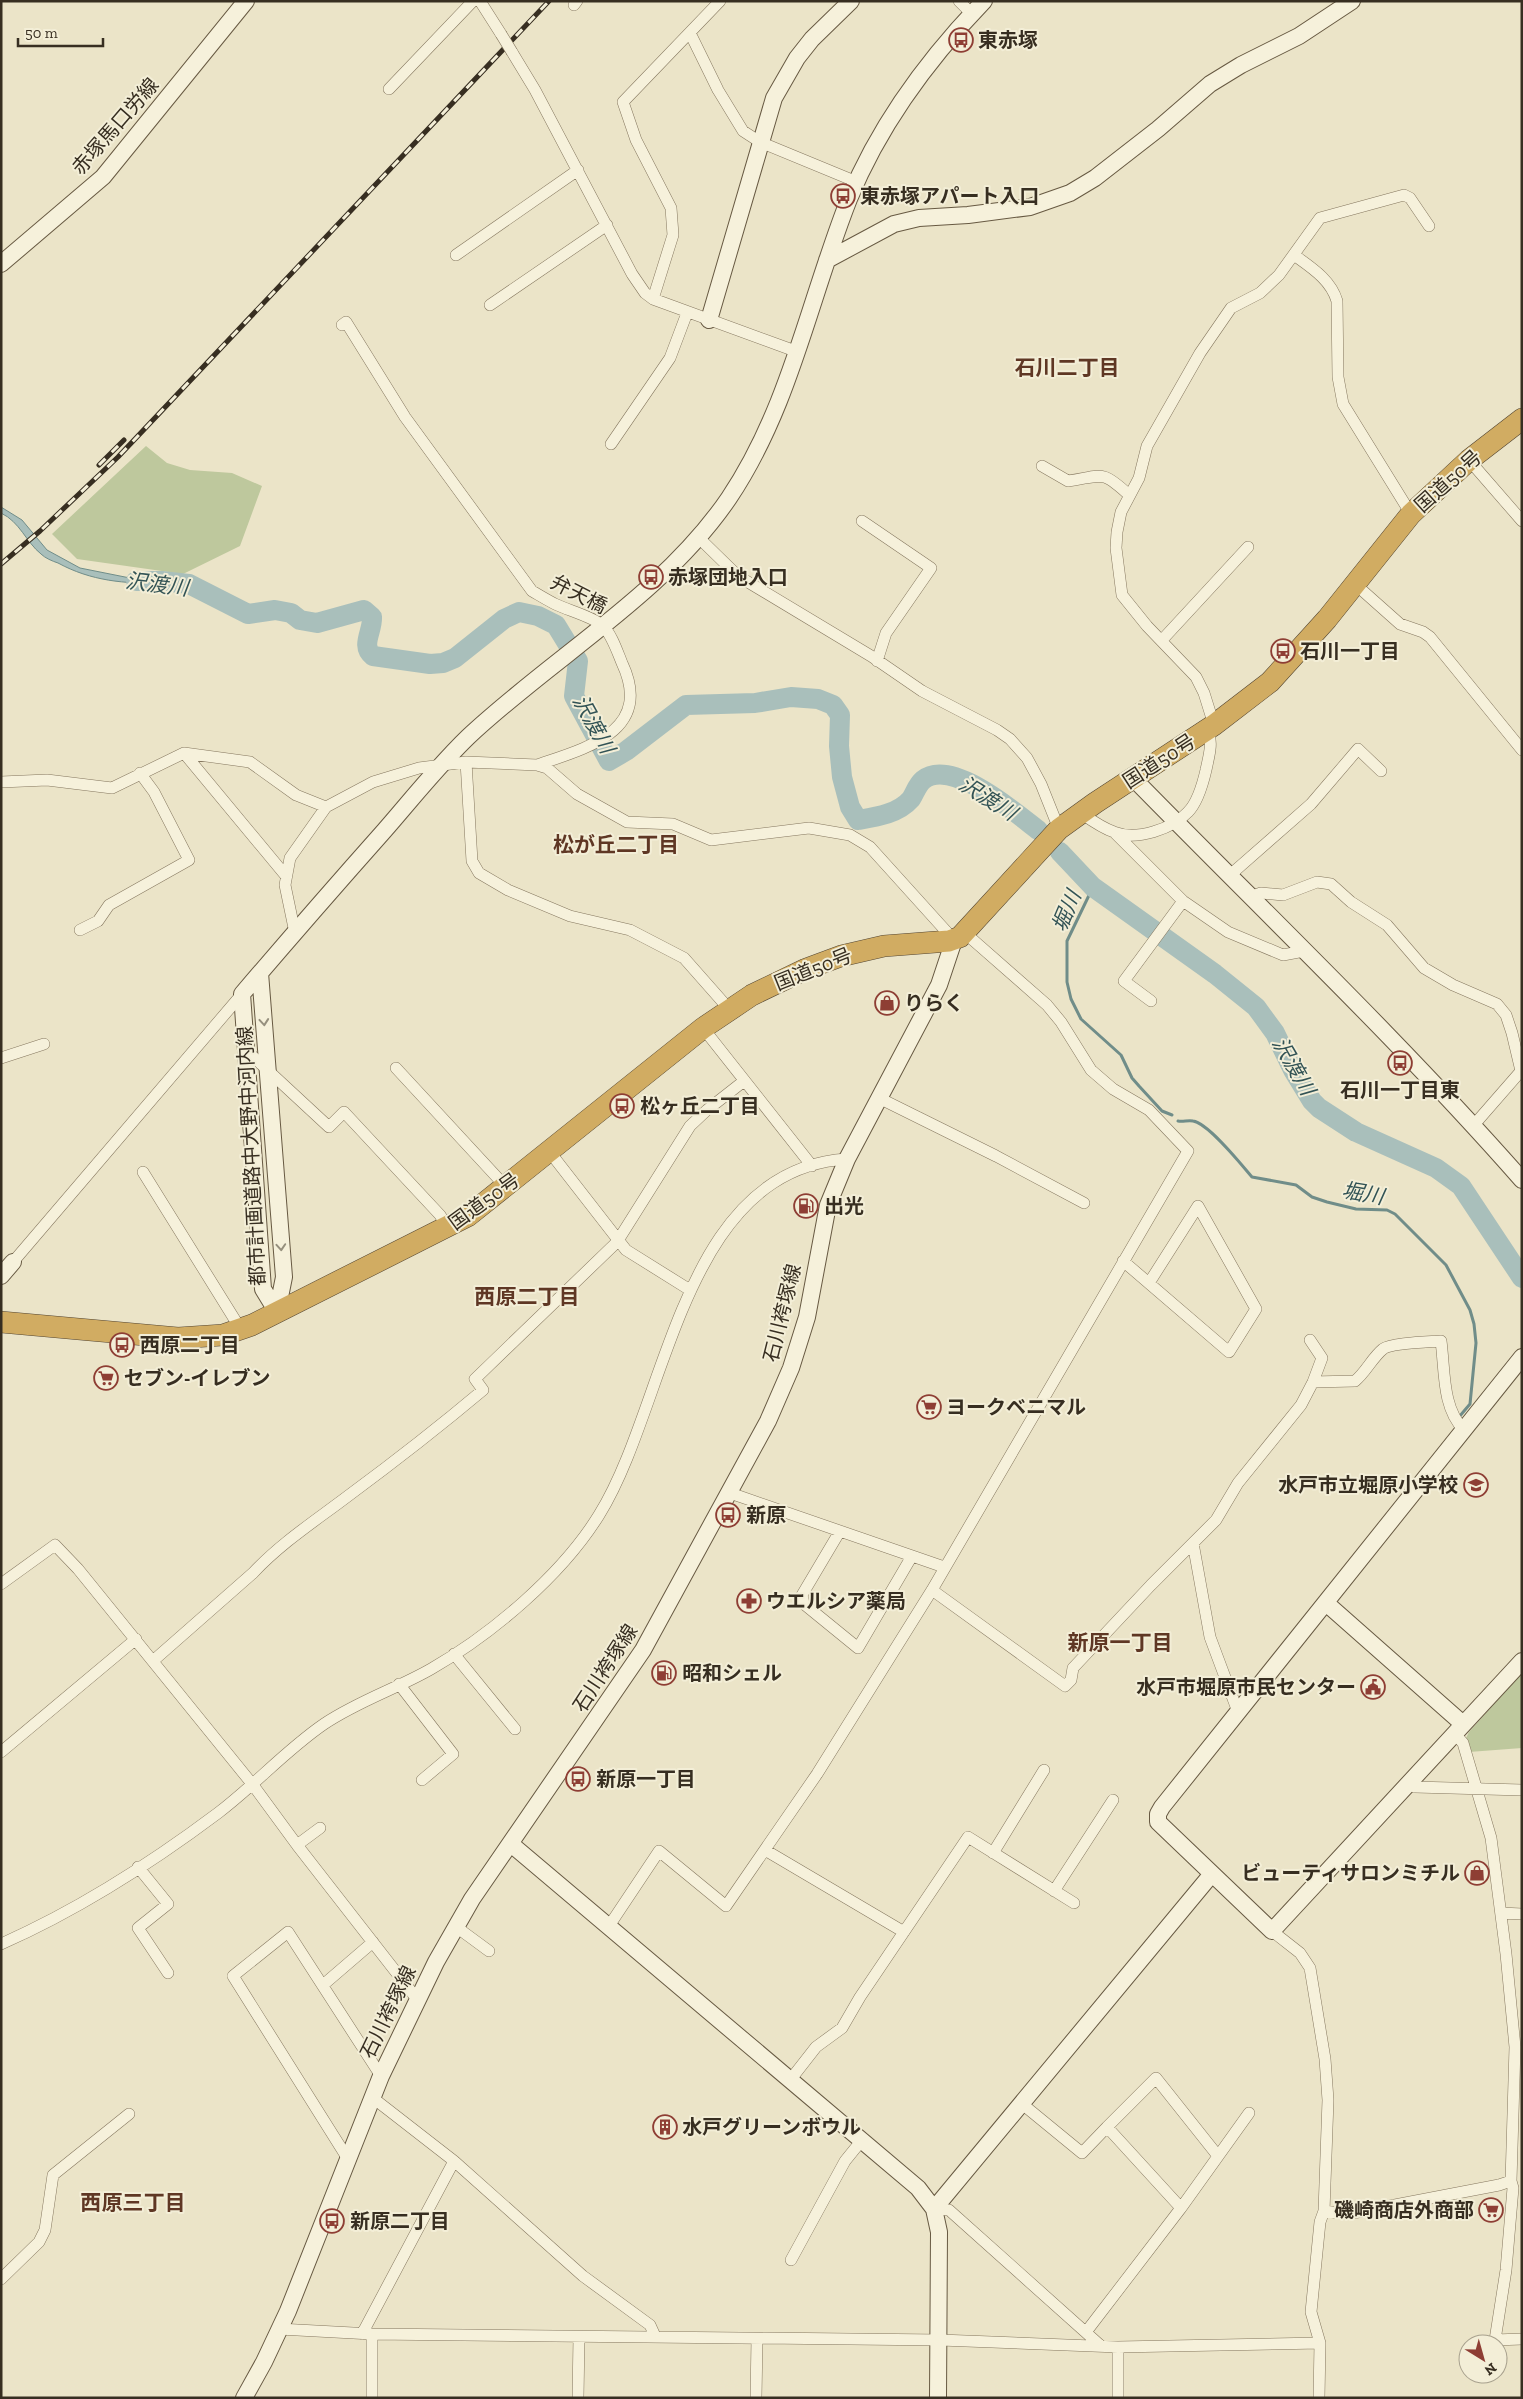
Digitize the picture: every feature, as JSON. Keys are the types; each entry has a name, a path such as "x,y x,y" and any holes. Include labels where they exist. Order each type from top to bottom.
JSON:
{"highway":[{"name":"国道50号","path":"1,1322 178,1338 207,1338 238,1331 448,1228 468,1216 703,1028 729,1009 776,983 841,956 884,946 960,936 1059,830 1081,812 1211,727 1254,695 1288,664 1411,514 1469,460 1522,418"}],"street":[{"path":"389,90 473,1"},
{"path":"480,1 512,52 578,170 638,285 653,299 798,352"},
{"path":"653,299 672,235 671,208 636,140 623,102 720,1"},
{"path":"709,320 774,98 797,58 812,39 851,1"},
{"path":"959,1 972,14"},
{"path":"1,1276 260,973 443,763 470,736 538,677 659,578 698,537 729,498 758,450 787,384 828,260 857,182 891,120 920,76 984,1"},
{"path":"828,260 894,224 918,218 968,215 1030,207 1070,193 1095,178 1158,129 1210,84 1240,65 1299,36 1352,1"},
{"name":"赤塚馬口労線","path":"1,264 103,177 244,2"},
{"path":"690,33 737,124 750,137 857,182"},
{"path":"456,256 578,170"},
{"path":"1115,833 1140,833 1167,827 1177,822 1190,811 1202,785 1212,742 1204,693 1196,676 1147,626 1122,595 1116,548 1117,532 1121,512 1138,478 1147,446 1174,396 1231,308 1266,287 1294,255 1320,218 1404,195 1410,198 1429,226"},
{"path":"490,305 607,225"},
{"path":"1294,255 1323,277 1334,290 1337,301 1338,377 1343,404 1411,514"},
{"path":"610,444 670,358 688,313"},
{"name":"弁天橋","path":"342,325 346,322 405,417 532,591 552,603 602,624 609,634 627,672 631,690 627,716 618,727 607,737 577,751 537,764"},
{"path":"1469,460 1522,522"},
{"path":"1042,466 1068,481 1097,475 1111,478 1129,495"},
{"path":"862,521 930,568 886,633 877,660"},
{"path":"698,537 738,576 877,660 922,691 997,730 1020,748 1041,784 1059,830"},
{"path":"1162,640 1248,546"},
{"path":"1355,584 1400,624 1423,632 1430,637 1522,750"},
{"path":"1229,876 1312,804 1358,749 1381,770"},
{"path":"1,782 47,780 112,788 184,753 250,762 296,795 326,808"},
{"path":"184,753 286,876"},
{"path":"466,762 472,861 479,872 508,890 570,916 630,930 684,958 729,1009"},
{"path":"295,933 285,885 290,858 326,808 373,782 443,763 537,764 547,768 577,794 627,822 673,824 711,840 809,828 850,835 870,847 960,936 1047,1005 1061,1022 1091,1070 1113,1089 1149,1110 1188,1151 932,1590 819,1771 726,1906 659,1851 609,1926"},
{"path":"80,930 98,921 109,905 189,860 154,792 140,773"},
{"path":"1133,778 1304,951 1473,1126 1522,1180"},
{"path":"1081,812 1115,833 1183,901 1228,932 1282,955 1304,951"},
{"path":"1250,897 1261,893 1283,895 1317,882 1331,884 1351,902 1387,926 1424,968 1454,985 1497,1004 1517,1031 1521,1072 1473,1126"},
{"path":"1150,1000 1124,981 1183,901"},
{"name":"石川袴塚線","path":"244,2398 279,2329 381,2076 417,1999 455,1926 644,1650 768,1421 791,1368 807,1317 828,1205 847,1159 939,985 960,936"},
{"name":"都市計画道路中大野中河内線","path":"260,973 284,1277 277,1312"},
{"name":"都市計画道路中大野中河内線","path":"242,994 263,1289 277,1312"},
{"path":"703,1028 812,1166"},
{"path":"1,1058 44,1044"},
{"path":"247,1051 329,1127 344,1112 440,1215 448,1228"},
{"path":"396,1068 506,1187"},
{"path":"154,1660 252,1573 267,1557 428,1436 483,1390 475,1379 617,1242 690,1126 744,1081"},
{"path":"879,1098 996,1156 1084,1203"},
{"path":"549,1151 617,1242 626,1250 690,1290"},
{"path":"1,1944 46,1924 84,1903 218,1813 288,1752 324,1724 357,1702 432,1668 454,1654 540,1588 567,1560 594,1524 619,1476 690,1290 717,1242 742,1208 788,1175 825,1161 847,1159"},
{"path":"143,1172 235,1320 238,1331"},
{"path":"1124,1261 1149,1283 1229,1352 1256,1309 1198,1206 1149,1283"},
{"path":"932,1590 1065,1686 1070,1680 1073,1668 1216,1520 1238,1483 1301,1405 1313,1382 1322,1358 1310,1340"},
{"path":"1313,1382 1355,1381 1366,1372 1376,1356 1386,1347 1441,1341 1448,1404 1454,1420 1464,1430"},
{"path":"1319,2398 1320,2343 1311,2312 1320,2222 1324,2212 1328,2100 1325,2059 1310,1968 1300,1953 1272,1931 1161,1826 1158,1814 1522,1356"},
{"path":"730,1493 944,1567"},
{"path":"840,1531 802,1595 804,1604 858,1648 912,1556"},
{"path":"1193,1543 1210,1637 1238,1712"},
{"path":"1,1584 55,1545 78,1569 154,1660 253,1784 297,1845 417,1999"},
{"path":"1326,1603 1459,1728 1491,1838 1519,2047 1517,2151 1511,2181 1513,2188 1506,2270 1495,2340 1522,2338"},
{"path":"1,1752 136,1640"},
{"path":"454,1654 515,1730"},
{"path":"1272,1931 1522,1661"},
{"path":"399,1684 453,1754 422,1780"},
{"path":"994,1853 1044,1770"},
{"path":"1407,1784 1415,1788 1522,1790"},
{"path":"1054,1891 1113,1800"},
{"path":"297,1845 320,1828"},
{"path":"791,2079 816,2047 842,2028 968,1837 1074,1903"},
{"path":"511,1844 918,2188 934,2209 940,2254 938,2398"},
{"path":"765,1850 904,1932"},
{"path":"138,1867 168,1904 138,1928 168,1973"},
{"path":"934,2209 1211,1875"},
{"path":"1501,1913 1522,1914"},
{"path":"455,1926 489,1951"},
{"path":"348,2159 233,1976 288,1932 381,2076"},
{"path":"323,1985 374,1942"},
{"path":"1021,2102 1082,2153 1156,2078 1218,2156"},
{"path":"373,2098 454,2161 583,2276 650,2326 655,2336"},
{"path":"1086,2332 1181,2208 1249,2112"},
{"path":"1,2279 39,2242 45,2230 53,2175 129,2114"},
{"path":"1107,2127 1181,2208"},
{"path":"791,2260 845,2161 862,2140"},
{"path":"372,2398 367,2334 454,2161"},
{"path":"1324,2212 1348,2214 1499,2185 1511,2181"},
{"path":"934,2209 949,2210 1101,2346"},
{"path":"279,2329 367,2334 940,2340 1118,2347 1320,2343"},
{"path":"578,2398 579,2337"},
{"path":"756,2398 757,2339"},
{"path":"1118,2347 1118,2398"}],"green space":[{"path":"146,446 167,463 190,470 232,473 262,486 240,546 183,574 77,559 52,534"},
{"path":"1522,1673 1522,1748 1469,1752 1466,1738 1469,1732"}],"water":[{"path":"1,507 22,520 47,550 80,568 130,578 163,578 162,583 108,580 70,569 49,559 36,549 18,527 1,513"}],"waterway":[{"name":"沢渡川","path":"136,581 189,584 248,614 275,610 291,613 300,620 317,623 364,610 372,617 367,643 369,652 373,656 430,664 443,663 455,658 504,619 519,612 538,616 556,625 578,661 574,696 609,761 626,751 686,705 755,703 791,697 818,699 833,705 840,715 839,746 842,777 850,807 858,820 872,818 900,808 911,799 923,780 935,775 950,776 966,781 983,790 1038,830"},
{"name":"沢渡川","path":"1060,852 1093,887 1215,974 1256,1007 1275,1033 1293,1070 1312,1101 1319,1108 1356,1132 1436,1168 1461,1186 1522,1278"},
{"name":"堀川","path":"1093,887 1067,941 1067,982 1071,999 1081,1019 1121,1055 1132,1078 1162,1111 1172,1115"},
{"name":"堀川","path":"1178,1121 1193,1121 1207,1129 1252,1177 1296,1185 1312,1197 1327,1202 1356,1209 1387,1210 1395,1214 1446,1265 1470,1310 1476,1343 1470,1404 1459,1417"}],"railway":[{"path":"1,564 40,531 118,457 549,1"},
{"path":"99,465 124,440"}],"place":[{"name":"東赤塚","path":"961,40"},
{"name":"東赤塚アパート入口","path":"843,196"},
{"name":"赤塚団地入口","path":"651,577"},
{"name":"石川一丁目","path":"1283,651"},
{"name":"りらく","path":"887,1003"},
{"name":"石川一丁目東","path":"1400,1063"},
{"name":"松ヶ丘二丁目","path":"622,1106"},
{"name":"出光","path":"806,1206"},
{"name":"西原二丁目","path":"122,1345"},
{"name":"セブン-イレブン","path":"106,1378"},
{"name":"ヨークベニマル","path":"929,1407"},
{"name":"水戸市立堀原小学校","path":"1476,1485"},
{"name":"新原","path":"728,1515"},
{"name":"ウエルシア薬局","path":"749,1601"},
{"name":"昭和シェル","path":"664,1673"},
{"name":"水戸市堀原市民センター","path":"1373,1687"},
{"name":"新原一丁目","path":"578,1779"},
{"name":"ビューティサロンミチル","path":"1477,1873"},
{"name":"水戸グリーンボウル","path":"665,2127"},
{"name":"磯崎商店外商部","path":"1491,2210"},
{"name":"新原二丁目","path":"332,2221"}],"district":[{"name":"石川二丁目","path":"1067,367"},
{"name":"松が丘二丁目","path":"616,844"},
{"name":"西原二丁目","path":"527,1296"},
{"name":"新原一丁目","path":"1120,1642"},
{"name":"西原三丁目","path":"133,2202"}]}
